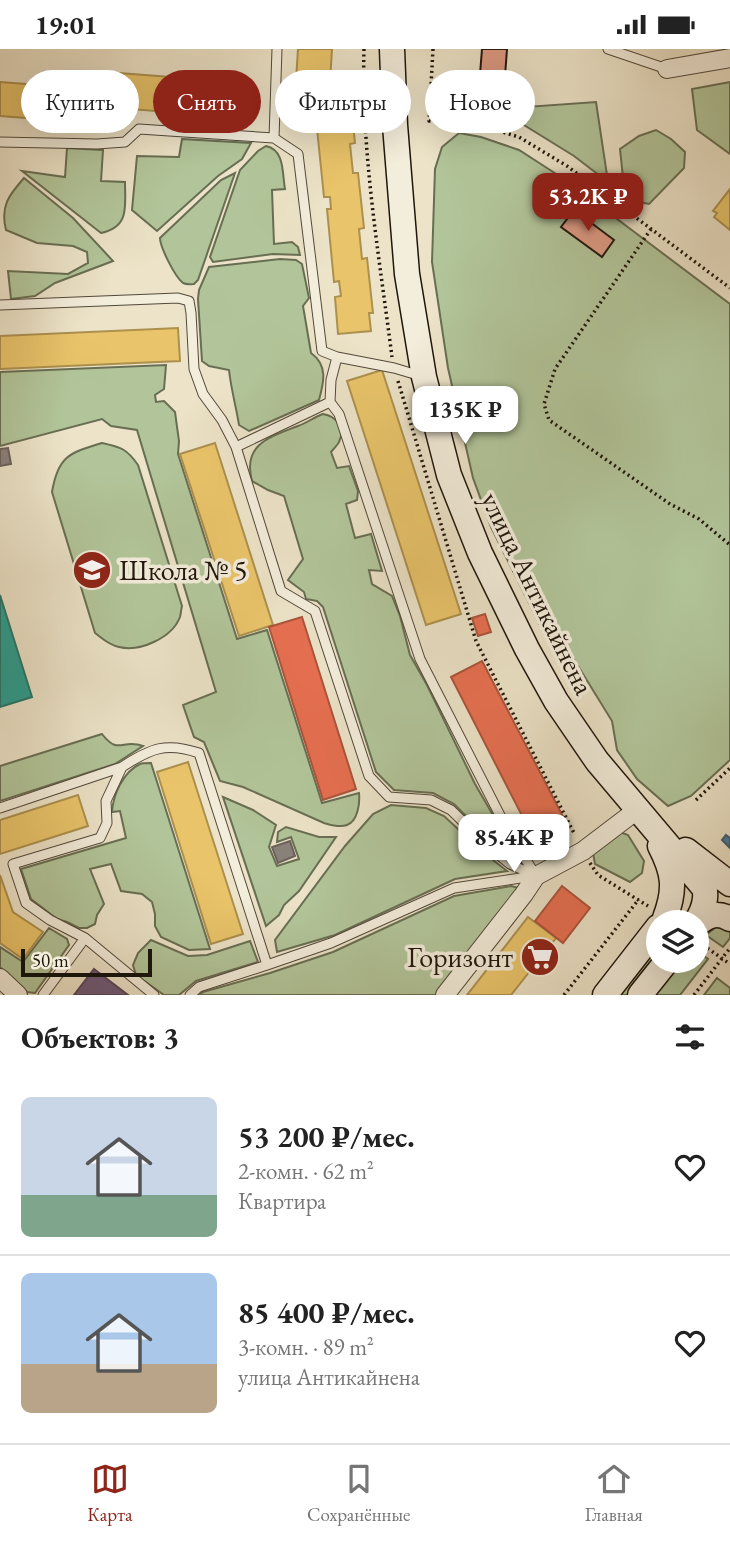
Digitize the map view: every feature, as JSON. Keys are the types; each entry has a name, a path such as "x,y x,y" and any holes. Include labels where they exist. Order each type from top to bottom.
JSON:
{"street":[{"name":"улица Антикайнена","path":"392,49 407,274 425,377 449,475 480,553 556,701 597,761 730,916"},
{"path":"667,69 730,58"},
{"name":"улица Антикайнена","path":"637,810 730,884"},
{"path":"445,995 536,876 583,851 637,810 657,841 671,872 674,886 668,910"},
{"path":"692,854 703,876 706,901 704,910"},
{"path":"673,910 694,891 717,887 730,890"},
{"path":"709,917 714,914 730,916 730,901"},
{"path":"605,995 646,942"},
{"path":"640,995 657,973"},
{"path":"0,978 18,995"}],"lane":[{"path":"274,138 277,49"},
{"path":"608,49 667,69"},
{"path":"0,142 125,142 139,129 274,138 298,154 322,351 337,357 425,377"},
{"path":"0,305 178,298 189,302 194,369 204,394 236,447 281,590 315,611 369,776 389,797 431,800 451,810 510,864 536,876"},
{"path":"337,357 331,380 330,402 339,414 420,659 508,831 536,876"},
{"path":"236,447 330,402"},
{"path":"0,808 122,767 157,749 180,747 199,753 267,965"},
{"path":"122,767 106,801 107,823 100,838 13,864 26,902 50,920 85,938 154,995"},
{"path":"190,995 199,987 331,943 454,888 536,876"},
{"path":"43,995 85,938"}],"path":[{"path":"433,49 429,121 462,120 519,137 567,166 730,288"},
{"path":"651,229 555,369 544,404 549,420 670,504 699,519 730,545"},
{"path":"696,800 730,768"},
{"path":"564,995 639,899"},
{"path":"709,943 730,964"},
{"path":"694,995 730,949"}],"green space":[{"path":"730,82 730,154 697,130 692,89"},
{"path":"596,102 608,182 574,156 535,132 535,106"},
{"path":"656,130 685,152 684,168 649,204 634,201 624,187 620,149 639,136"},
{"path":"459,133 481,137 519,150 564,179 730,304 730,760 691,796 668,806 637,779 617,750 612,721 570,653 546,637 491,527 473,478 448,368 432,262 435,169 442,147"},
{"path":"182,139 251,143 242,159 218,176 157,231 132,210 137,156 179,157"},
{"path":"266,146 272,148 280,157 285,189 272,190 274,244 292,242 298,247 300,255 273,254 213,262 210,257 240,170"},
{"path":"67,148 103,150 101,181 125,182 124,214 117,226 101,233 22,171 65,177"},
{"path":"235,173 198,280 194,284 183,283 168,262 160,238 221,180"},
{"path":"24,178 73,218 113,261 55,283 35,296 11,299 8,271 68,274 88,263 87,252 73,246 37,243 6,230 4,214 7,201"},
{"path":"280,259 296,260 302,264 309,298 303,306 311,353 322,368 322,387 319,400 249,431 239,425 229,370 209,366 202,361 199,290 209,267"},
{"path":"166,365 164,389 155,395 156,402 164,401 175,412 178,454 237,639 267,630 322,803 359,793 356,816 347,825 324,823 243,787 220,781 204,742 194,737 183,705 216,692 137,430 111,426 102,419 0,446 0,372"},
{"path":"323,414 336,420 340,428 341,437 331,452 337,468 349,466 358,491 357,500 346,504 355,538 371,534 382,571 369,570 372,584 392,596 410,655 475,784 519,860 493,843 454,804 433,793 394,790 376,772 323,607 317,601 306,599 304,592 288,580 303,559 284,496 252,481 251,458 255,450 269,438"},
{"path":"102,443 123,449 138,465 182,606 180,617 170,631 154,642 136,647 115,646 95,633 52,492 58,471 67,458 73,453"},
{"path":"102,734 113,744 143,746 115,764 0,801 0,766"},
{"path":"151,763 210,949 189,950 161,937 155,926 152,902 142,894 121,891 111,864 90,869 104,904 95,924 87,928 79,928 57,919 31,899 21,869 126,838 120,811 112,812 114,798 129,772 140,764"},
{"path":"223,797 253,810 276,825 269,847 277,866 299,859 291,837 277,842 278,832 286,827 319,837 336,837 299,891 266,926"},
{"path":"391,805 426,808 444,816 507,871 455,879 335,935 277,952 275,940 345,846 373,814"},
{"path":"620,832 628,835 644,861 642,873 630,882 595,864 593,853"},
{"path":"511,886 519,888 437,995 199,995 333,952 454,896"},
{"path":"716,927 726,928 730,931 730,938 723,947 709,937 709,933"},
{"path":"49,928 67,939 69,945 35,993 27,992 0,967 0,947 23,962"},
{"path":"151,940 188,956 207,955 250,941 258,962 196,981 179,995 164,995 136,975 133,965 138,953"},
{"path":"646,959 646,971 627,995 618,995"},
{"path":"670,973 697,973 680,995 653,995"},
{"path":"717,978 730,988 730,995 704,995"}],"building: Жильё":[{"path":"298,49 332,49 331,70 297,70"},
{"path":"139,75 153,76 153,111 139,110"},
{"path":"0,82 21,84 21,118 0,116"},
{"path":"317,133 354,133 355,143 350,144 353,173 358,173 364,228 359,229 362,259 367,258 373,313 369,313 371,331 338,334 335,297 341,296 339,281 334,282 327,209 331,209 330,197 324,197"},
{"path":"730,189 730,230 714,217 717,213 713,211"},
{"path":"178,328 180,361 0,369 0,336"},
{"path":"382,370 461,614 426,625 347,381"},
{"path":"215,443 273,625 239,636 180,454"},
{"path":"188,762 243,934 211,944 157,772"},
{"path":"78,795 88,826 0,854 0,820"},
{"path":"0,875 13,912 43,932 23,959 0,943"},
{"path":"528,917 556,938 511,995 467,995"}],"building: Торговля":[{"path":"485,614 491,632 478,636 472,618"},
{"path":"302,617 356,789 323,800 269,627"},
{"path":"482,661 569,828 537,845 451,677"},
{"path":"562,886 590,908 563,943 535,921"}],"building: Офисы":[{"path":"94,969 128,995 74,995"}],"building: Школы":[{"path":"0,595 32,697 0,707"}],"building: Учреждения":[{"path":"726,835 730,838 730,848 722,840"}],"building: Промзона":[{"path":"8,448 11,464 0,466 0,449"},
{"path":"290,841 295,856 278,863 272,847"}],"building: Прочее":[{"path":"482,49 507,49 505,70 480,70"},
{"path":"574,210 614,240 602,257 561,227"}],"place":[{"name":"Школа № 5","path":"92,570"},
{"name":"Горизонт","path":"540,957"}]}
